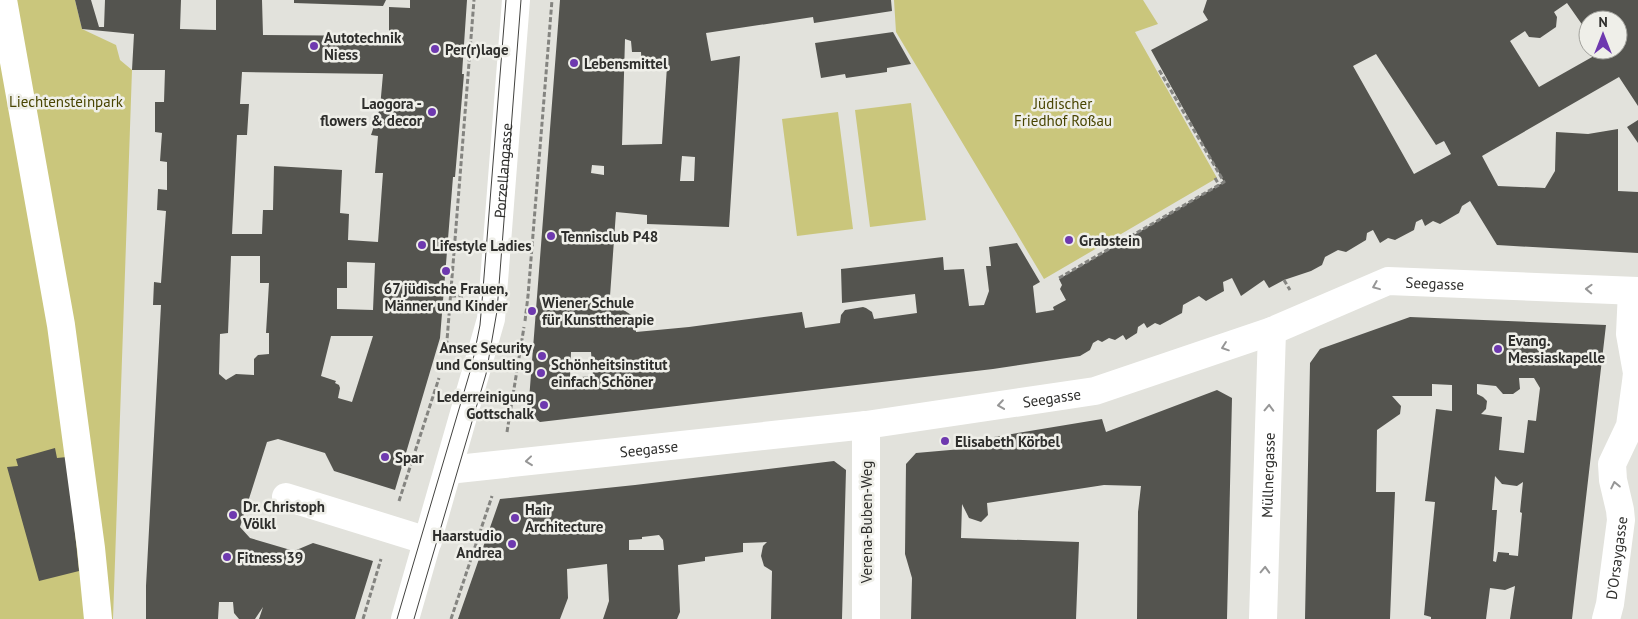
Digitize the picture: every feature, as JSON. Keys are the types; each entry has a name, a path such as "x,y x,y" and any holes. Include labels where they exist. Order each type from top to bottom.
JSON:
{"street":[{"path":"3,0 61,325 91,548 98,619"},
{"name":"Porzellangasse","path":"405,619 491,319 516,0"},
{"name":"Seegasse","path":"448,470 866,425 1095,391 1272,330 1388,281 1635,291"},
{"name":"D'Orsaygasse","path":"1606,619 1610,604 1621,520 1612,464 1630,426 1637,373 1630,334 1635,291"},
{"name":"Müllnergasse","path":"1263,619 1272,330"},
{"name":"Verena-Buben-Weg","path":"866,425 866,619"},
{"path":"286,497 428,541"}],"path":[{"path":"446,356 474,0"},
{"path":"1059,278 1224,182 1158,68"},
{"path":"1215,178 1219,185"},
{"path":"363,619 440,374"},
{"path":"451,619 494,488"}],"green space":[{"name":"Liechtensteinpark","path":"0,0 75,0 82,29 116,45 120,60 132,70 113,619 0,619"},
{"name":"Jüdischer Friedhof Roßau","path":"894,0 1143,0 1158,24 1135,32 1217,178 1044,279 896,32"},
{"path":"911,103 926,220 870,227 855,110"},
{"path":"838,112 853,229 797,236 782,119"}],"building":[{"path":"75,0 91,0 99,27 104,27 105,0 181,0 180,29 216,30 216,0 262,0 263,35 389,36 389,7 410,8 410,0 467,0 462,74 464,74 455,177 453,177 440,338 395,490 334,471 325,453 278,439 267,442 240,527 250,538 294,551 313,543 373,561 355,619 259,619 263,607 255,619 239,619 234,613 233,602 219,602 218,619 146,619 146,586 161,305 153,305 154,282 161,283 166,211 157,210 158,189 167,190 167,162 160,161 162,133 155,132 155,102 164,102 165,70 132,70 134,34 82,29","holes":["242,72 383,74 380,108 371,135 378,136 375,173 383,173 378,242 348,240 349,214 340,213 342,170 274,166 273,210 263,210 262,234 232,234 237,135 247,135 249,104 240,104","231,256 260,256 260,283 269,283 266,333 269,333 269,354 258,355 254,359 254,375 236,374 226,380 219,374 220,334 228,333","347,262 375,263 373,310 337,309 337,288 347,288","331,336 373,336 352,402 338,398 340,388 335,383 336,381 321,376"]},
{"path":"294,0 386,0 383,6 294,3"},
{"path":"560,0 891,0 892,11 814,23 813,17 706,33 711,61 740,56 729,227 647,224 647,215 616,212 609,310 622,309 636,318 636,332 802,312 805,328 840,323 841,315 845,310 863,307 872,312 874,319 917,313 915,294 842,303 841,269 943,257 944,270 964,269 969,306 984,305 989,291 986,266 991,266 989,247 1017,243 1040,282 1033,286 1036,313 1054,310 1053,307 1066,300 1060,289 1062,285 1059,279 1224,182 1151,50 1208,20 1203,12 1207,0 1638,0 1638,106 1619,77 1482,156 1498,186 1545,188 1555,171 1556,132 1588,134 1618,129 1618,191 1638,192 1638,253 1497,245 1470,201 1462,206 1459,213 1440,224 1433,221 1425,226 1422,219 1416,222 1414,230 1395,240 1388,238 1380,243 1373,230 1367,233 1366,240 1346,252 1338,250 1325,257 1322,265 1269,288 1264,280 1241,296 1232,278 1223,282 1224,291 1206,301 1199,296 1183,305 1182,313 1160,325 1155,323 1147,328 1144,323 1138,327 1137,333 1126,340 1123,335 1115,340 1109,338 1102,342 1098,340 1093,343 1090,350 1080,356 993,369 540,422 528,413","holes":["1567,3 1578,19 1578,10 1628,10 1628,60 1587,60 1539,87 1510,41 1525,31 1529,37 1540,38 1556,27 1557,17 1554,12","625,39 631,41 632,52 641,52 642,70 667,66 662,144 622,145","1376,54 1436,145 1444,141 1451,154 1414,174 1353,66","682,156 695,157 694,181 680,181","592,165 604,166 604,175 591,173","571,352 591,352 593,376 570,378"]},
{"path":"893,32 911,64 887,68 887,72 846,78 845,74 821,78 815,43"},
{"path":"1638,120 1638,143 1627,127"},
{"path":"1410,317 1606,325 1572,619 1510,619 1515,586 1505,590 1490,588 1486,619 1431,619 1431,617 1424,615 1435,502 1425,501 1436,409 1452,411 1452,385 1432,384 1432,396 1392,396 1401,406 1400,414 1377,430 1376,492 1395,492 1390,619 1305,619 1310,363 1320,349","holes":["1519,378 1534,378 1540,388 1536,421 1528,420 1524,453 1499,450 1502,417 1481,414 1486,409 1487,401 1477,394 1477,384 1496,386 1503,394 1513,394 1520,389","1495,476 1502,484 1517,486 1523,482 1518,556 1498,552 1496,562 1493,561 1497,510 1492,510"]},
{"path":"1217,390 1232,398 1227,619 1137,619 1138,512 1141,486 1104,485 987,503 988,515 981,522 969,518 962,504 961,538 1079,542 1076,619 911,619 912,578 905,554 906,464 916,453 996,446 994,437 1102,419 1106,432"},
{"path":"55,448 57,458 67,457 79,571 39,581 7,467 18,466 16,459"},
{"path":"834,461 846,470 842,619 771,619 772,571 764,566 761,556 763,546 767,542 743,543 743,552 705,557 705,561 678,565 680,612 677,619 603,619 609,601 607,564 567,569 568,598 560,619 458,619 500,499","holes":["659,535 663,540 664,550 629,550 629,540"]}],"tram line":[{"path":"397,619 472,365 480,325 506,0"},
{"path":"414,619 486,374 497,311 521,0"}],"place":[{"name":"Autotechnik Niess","path":"314,46"},
{"name":"Per(r)lage","path":"435,49"},
{"name":"Lebensmittel","path":"574,63"},
{"name":"Laogora - flowers & decor","path":"432,112"},
{"name":"Tennisclub P48","path":"551,236"},
{"name":"Grabstein","path":"1069,240"},
{"name":"Lifestyle Ladies","path":"422,245"},
{"name":"67 jüdische Frauen, Männer und Kinder","path":"446,271"},
{"name":"Wiener Schule für Kunsttherapie","path":"532,311"},
{"name":"Evang. Messiaskapelle","path":"1498,349"},
{"name":"Ansec Security und Consulting","path":"542,356"},
{"name":"Schönheitsinstitut einfach Schöner","path":"541,373"},
{"name":"Lederreinigung Gottschalk","path":"544,405"},
{"name":"Elisabeth Körbel","path":"945,441"},
{"name":"Spar","path":"385,457"},
{"name":"Dr. Christoph Völkl","path":"233,515"},
{"name":"Hair Architecture","path":"515,518"},
{"name":"Haarstudio Andrea","path":"512,544"},
{"name":"Fitness 39","path":"227,557"}]}
